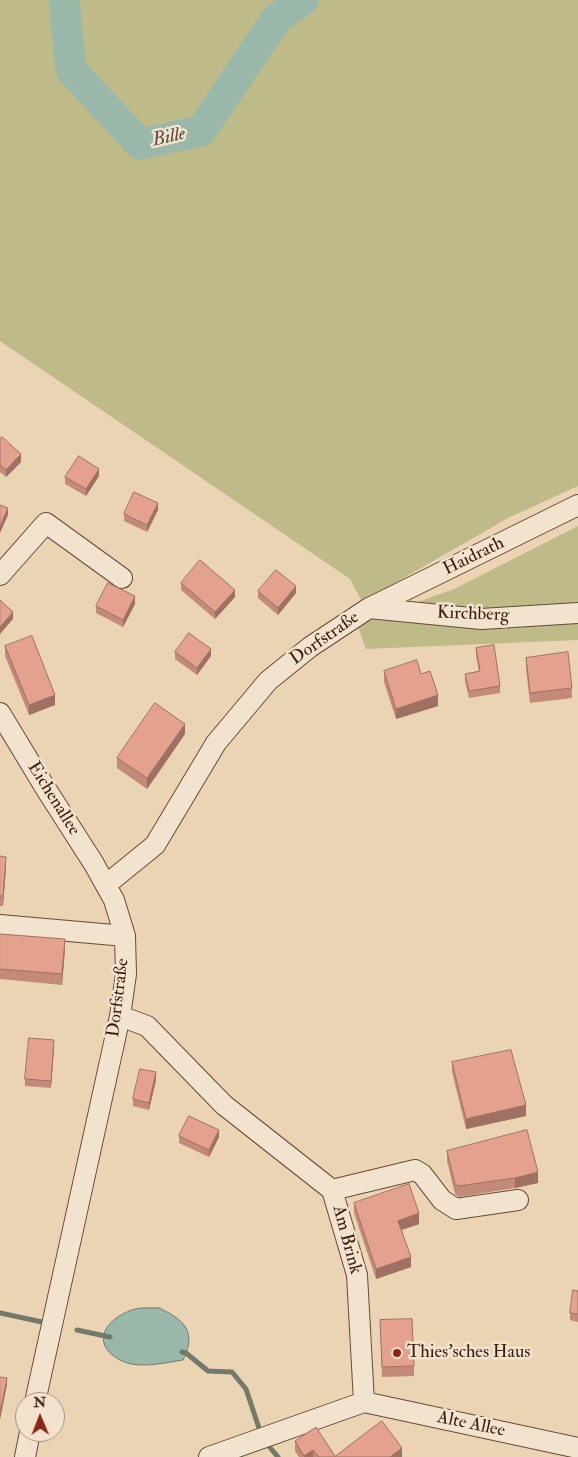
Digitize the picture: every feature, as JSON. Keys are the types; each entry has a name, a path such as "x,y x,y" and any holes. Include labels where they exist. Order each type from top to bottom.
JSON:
{"street":[{"name":"Haidrath","path":"369,608 578,505"},
{"path":"0,575 46,522 122,578"},
{"name":"Kirchberg","path":"369,608 481,618 578,613"},
{"name":"Dorfstraße","path":"37,1392 120,1016 126,974 125,936 107,884 155,845 216,743 268,681 310,647 369,608"},
{"name":"Eichenallee","path":"0,713 46,790 107,884"},
{"path":"0,926 125,936"},
{"name":"Am Brink","path":"120,1016 147,1026 224,1105 332,1190 357,1274 364,1402"},
{"path":"332,1190 415,1170 422,1174 442,1200 456,1209 518,1200"},
{"path":"209,1457 238,1452 364,1402"},
{"name":"Alte Allee","path":"364,1402 578,1448"},
{"path":"25,1457 28,1442"}],"shaded area":[{"path":"0,0 578,0 578,486 508,518 362,602 350,579 0,341"},
{"path":"578,526 578,640 366,649 357,624 454,589"},
{"path":"159,1308 176,1317 186,1328 189,1342 183,1360 141,1365 125,1362 109,1352 103,1338 109,1324 123,1314 135,1309"}],"building":[{"path":"2,437 21,454 6,470 0,465 0,439"},
{"path":"79,456 99,469 86,489 65,477"},
{"path":"134,492 158,503 147,525 124,514"},
{"path":"0,505 8,508 0,526"},
{"path":"200,560 235,590 215,612 181,583"},
{"path":"276,570 296,586 278,608 258,591"},
{"path":"108,583 135,596 123,620 96,606"},
{"path":"0,600 13,612 0,627"},
{"path":"189,633 211,649 197,668 175,652"},
{"path":"32,636 55,695 29,705 5,646"},
{"path":"494,645 500,686 469,691 465,674 480,671 476,648"},
{"path":"568,652 572,688 530,693 526,658"},
{"path":"417,660 421,674 430,671 438,695 396,709 384,671"},
{"path":"155,703 185,724 147,778 117,758"},
{"path":"0,856 6,857 3,896 0,896"},
{"path":"0,934 65,939 62,974 0,969"},
{"path":"29,1038 54,1040 51,1081 25,1079"},
{"path":"511,1050 526,1105 466,1119 452,1062"},
{"path":"140,1069 156,1072 149,1103 133,1099"},
{"path":"189,1116 219,1130 209,1150 179,1136"},
{"path":"527,1130 538,1172 515,1178 459,1186 455,1184 447,1151"},
{"path":"409,1184 419,1213 398,1221 411,1257 376,1269 354,1203"},
{"path":"573,1290 578,1291 578,1314 570,1313"},
{"name":"Thies'sches Haus","path":"412,1319 414,1366 382,1367 380,1320"},
{"path":"0,1377 7,1378 0,1413"},
{"path":"382,1421 402,1448 390,1457 319,1457 313,1450 304,1456 295,1441 316,1427 335,1456"}],"waterway":[{"name":"Bille","path":"64,0 71,70 140,144 201,131 277,18 303,0"},
{"path":"0,1313 42,1322"},
{"path":"77,1330 110,1337"},
{"path":"182,1352 186,1353 208,1371 232,1372 246,1389 260,1431"},
{"path":"267,1444 278,1457"}],"place":[{"name":"Thies'sches Haus","path":"397,1353"}]}
